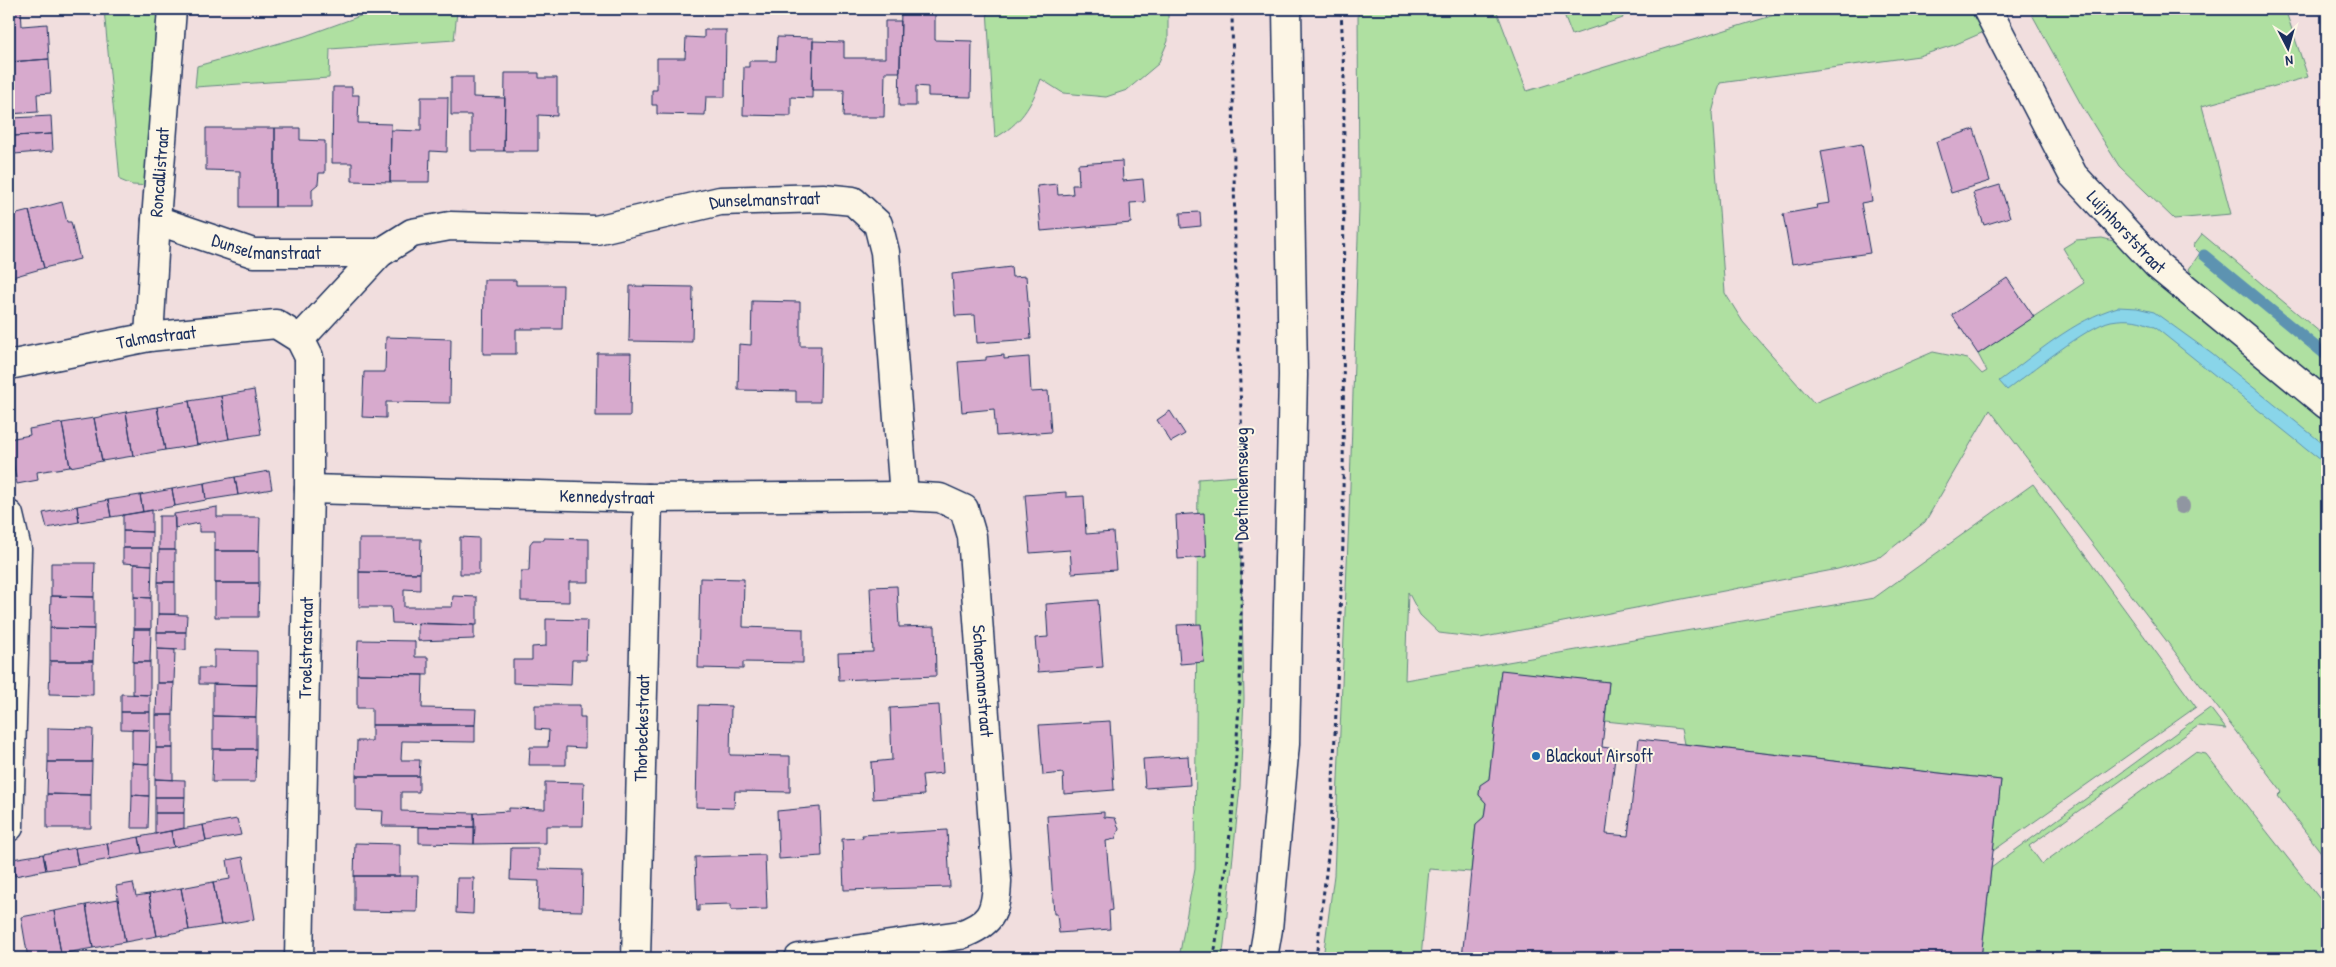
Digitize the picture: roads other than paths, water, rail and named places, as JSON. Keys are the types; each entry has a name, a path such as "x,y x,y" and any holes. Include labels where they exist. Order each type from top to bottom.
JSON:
{"street":[{"name":"Roncallistraat","path":"149,337 172,9"},
{"path":"1263,958 1268,928 1285,744 1293,375 1287,9"},
{"name":"Luijnhorststraat","path":"1987,9 2073,176 2157,265 2327,405"},
{"name":"Dunselmanstraat","path":"300,339 380,253 412,233 450,226 596,230 720,201 823,198 853,201 878,224 885,252 904,496"},
{"name":"Dunselmanstraat","path":"156,220 253,253 380,253"},
{"name":"Talmastraat","path":"9,365 149,337 276,324 300,339"},
{"name":"Troelstrastraat","path":"299,958 309,489 309,357 300,339"},
{"name":"Kennedystraat","path":"309,489 648,498 904,496"},
{"name":"Schaepmanstraat","path":"799,958 960,935 978,928 991,917 997,899 972,536 964,509 940,498 904,496"},
{"name":"Thorbeckestraat","path":"636,958 648,498"},
{"path":"9,515 17,549 9,827"}],"water":[{"path":"2118,307 2137,308 2154,312 2212,354 2327,447 2327,465 2156,328 2140,321 2117,320 2101,325 2059,351 2007,390 1999,381 2070,329 2101,313"}],"waterway":[{"path":"2204,255 2327,356"}],"place":[{"name":"Blackout Airsoft","path":"1536,756"}]}
